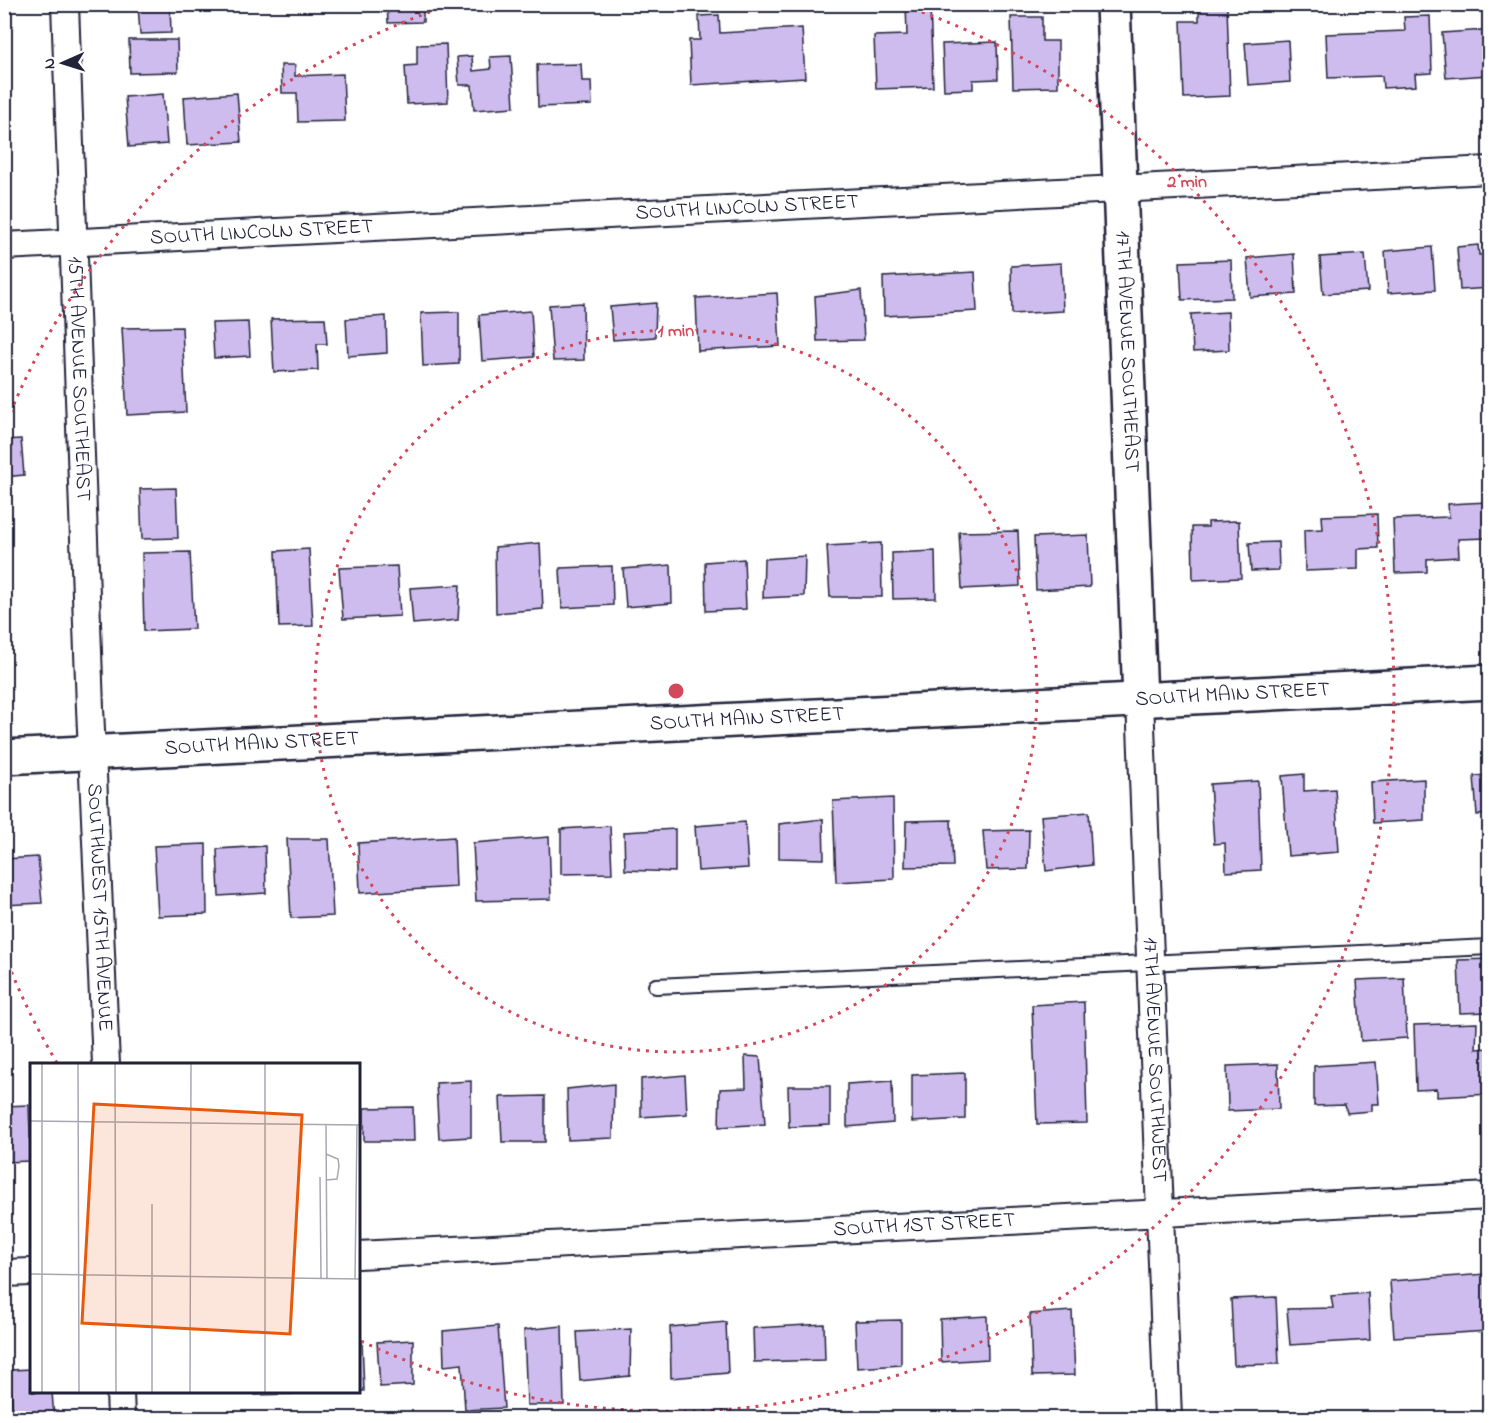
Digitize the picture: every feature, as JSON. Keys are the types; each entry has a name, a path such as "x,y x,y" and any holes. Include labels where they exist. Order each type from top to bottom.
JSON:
{"street":[{"name":"15TH AVENUE SOUTHEAST","path":"65,4 91,752"},
{"name":"17TH AVENUE SOUTHEAST","path":"1113,4 1140,700"},
{"name":"SOUTH LINCOLN STREET","path":"4,246 1490,170"},
{"name":"SOUTH MAIN STREET","path":"4,756 1490,682"},
{"name":"17TH AVENUE SOUTHWEST","path":"1140,700 1168,1419"},
{"name":"SOUTHWEST 15TH AVENUE","path":"91,752 106,1063"},
{"name":"SOUTH 1ST STREET","path":"360,1255 1490,1196"},
{"path":"4,1273 30,1272"},
{"path":"120,1393 121,1419"}],"lane":[{"path":"656,986 1150,965 1490,947"}],"building":[{"path":"138,4 170,4 171,33 140,34"},
{"path":"387,4 423,4 423,22 388,23"},
{"path":"906,4 930,4 933,87 876,89 874,36 907,35"},
{"path":"1227,6 1230,96 1184,98 1181,21 1199,21 1199,7"},
{"path":"719,15 720,33 802,28 805,78 691,85 689,40 700,40 699,16"},
{"path":"1430,16 1432,73 1415,74 1416,86 1383,88 1382,76 1328,78 1326,34 1405,31 1404,17"},
{"path":"1011,17 1042,17 1042,41 1058,41 1058,87 1013,88"},
{"path":"1485,30 1488,75 1446,78 1442,33"},
{"path":"129,40 177,40 178,72 130,73"},
{"path":"1288,40 1290,82 1248,85 1245,43"},
{"path":"997,42 998,79 973,80 973,89 944,90 942,44"},
{"path":"446,44 448,102 407,104 405,66 417,65 417,45"},
{"path":"472,56 473,71 491,69 490,57 511,56 514,107 474,110 472,85 459,85 457,57"},
{"path":"581,64 582,81 591,81 592,105 538,107 537,65"},
{"path":"281,65 295,65 295,76 343,74 345,121 298,122 297,93 282,93"},
{"path":"237,93 241,142 187,145 184,97"},
{"path":"163,94 167,144 129,147 125,97"},
{"path":"1478,245 1479,255 1490,254 1490,288 1460,290 1457,247"},
{"path":"1432,247 1435,290 1388,293 1385,251"},
{"path":"1294,254 1296,294 1250,297 1247,258"},
{"path":"1365,254 1368,291 1323,294 1320,257"},
{"path":"1231,260 1232,298 1182,300 1180,262"},
{"path":"1061,263 1063,311 1012,314 1011,266"},
{"path":"975,272 977,311 884,316 883,277"},
{"path":"861,290 864,340 817,341 815,296"},
{"path":"777,293 780,346 698,351 696,298"},
{"path":"583,303 584,360 553,361 549,305"},
{"path":"656,303 655,337 613,340 610,307"},
{"path":"531,311 534,357 482,361 479,315"},
{"path":"459,312 459,364 423,366 421,313"},
{"path":"1228,312 1229,350 1193,352 1191,314"},
{"path":"386,316 387,353 348,356 346,319"},
{"path":"325,318 327,344 317,344 318,370 274,372 271,319"},
{"path":"248,322 250,356 214,358 212,323"},
{"path":"182,327 186,412 127,415 122,328"},
{"path":"21,439 24,475 4,477 4,440"},
{"path":"176,488 178,538 142,539 140,489"},
{"path":"1488,502 1489,538 1458,539 1459,557 1427,559 1427,572 1395,573 1393,519 1449,517 1448,504"},
{"path":"1377,514 1378,548 1358,549 1358,569 1305,571 1304,530 1323,529 1322,516"},
{"path":"1239,521 1241,578 1193,580 1192,527 1208,527 1208,522"},
{"path":"1018,531 1020,586 962,589 959,532"},
{"path":"1088,535 1090,587 1036,590 1034,537"},
{"path":"1278,542 1279,570 1251,571 1249,543"},
{"path":"540,543 543,609 496,613 495,547"},
{"path":"881,543 882,597 830,597 827,546"},
{"path":"309,549 313,626 279,627 276,551"},
{"path":"935,551 936,598 893,599 892,553"},
{"path":"190,552 194,629 144,631 142,553"},
{"path":"805,556 804,596 763,598 764,559"},
{"path":"744,559 746,609 706,611 705,562"},
{"path":"671,565 672,603 626,607 623,569"},
{"path":"397,566 400,616 343,619 339,568"},
{"path":"612,566 613,605 562,608 560,568"},
{"path":"460,585 458,620 413,624 410,588"},
{"path":"1304,774 1304,791 1335,789 1339,852 1288,856 1282,776"},
{"path":"1490,775 1490,814 1477,815 1474,776"},
{"path":"1424,779 1424,820 1373,823 1371,782"},
{"path":"1258,781 1261,870 1226,872 1225,843 1214,844 1210,784"},
{"path":"893,798 894,879 836,882 833,801"},
{"path":"1089,812 1092,865 1046,871 1041,816"},
{"path":"823,819 824,859 779,858 779,824"},
{"path":"951,820 953,866 905,867 906,821"},
{"path":"745,822 748,868 698,871 695,826"},
{"path":"610,826 612,873 561,874 561,829"},
{"path":"675,829 675,872 625,870 624,832"},
{"path":"1029,830 1028,869 986,870 983,831"},
{"path":"454,837 456,887 360,893 358,843"},
{"path":"549,837 551,899 476,901 473,843"},
{"path":"287,839 329,839 333,916 291,918"},
{"path":"206,844 207,914 158,916 154,846"},
{"path":"265,846 266,893 219,896 217,849"},
{"path":"38,857 42,903 4,905 4,859"},
{"path":"1490,959 1490,1012 1460,1013 1458,960"},
{"path":"1404,978 1407,1038 1361,1041 1357,980"},
{"path":"1084,1002 1087,1123 1037,1124 1032,1005"},
{"path":"1477,1023 1476,1049 1490,1048 1490,1094 1437,1097 1437,1089 1416,1090 1414,1025"},
{"path":"745,1056 760,1057 765,1124 719,1127 720,1089 746,1088"},
{"path":"1376,1062 1379,1104 1372,1104 1372,1111 1347,1113 1345,1105 1314,1106 1314,1066"},
{"path":"1278,1064 1279,1109 1228,1111 1227,1066"},
{"path":"965,1073 965,1119 912,1122 912,1075"},
{"path":"685,1075 687,1114 641,1117 641,1079"},
{"path":"471,1081 471,1137 439,1139 436,1083"},
{"path":"892,1081 893,1123 847,1127 847,1084"},
{"path":"614,1084 613,1138 568,1140 567,1089"},
{"path":"788,1086 830,1086 830,1125 789,1127"},
{"path":"545,1096 545,1142 502,1142 500,1097"},
{"path":"29,1105 30,1161 4,1162 4,1106"},
{"path":"413,1107 414,1141 364,1141 364,1108"},
{"path":"1486,1274 1488,1331 1394,1337 1390,1281"},
{"path":"1368,1293 1370,1340 1290,1345 1287,1309 1333,1308 1331,1296"},
{"path":"1276,1297 1279,1364 1234,1365 1231,1299"},
{"path":"1072,1311 1075,1375 1032,1376 1030,1314"},
{"path":"987,1316 988,1359 941,1362 940,1319"},
{"path":"901,1320 901,1365 857,1368 855,1321"},
{"path":"726,1322 728,1373 671,1378 670,1327"},
{"path":"824,1324 825,1360 754,1362 753,1328"},
{"path":"498,1326 504,1408 465,1410 462,1364 444,1366 443,1331"},
{"path":"562,1326 564,1405 527,1405 524,1330"},
{"path":"631,1329 630,1376 580,1381 577,1332"},
{"path":"413,1340 413,1385 380,1387 377,1342"},
{"path":"360,1341 362,1341 364,1391 360,1391"},
{"path":"30,1369 30,1393 52,1393 54,1418 13,1418 10,1370"},
{"path":"254,1393 293,1393 293,1394 255,1395"}]}
